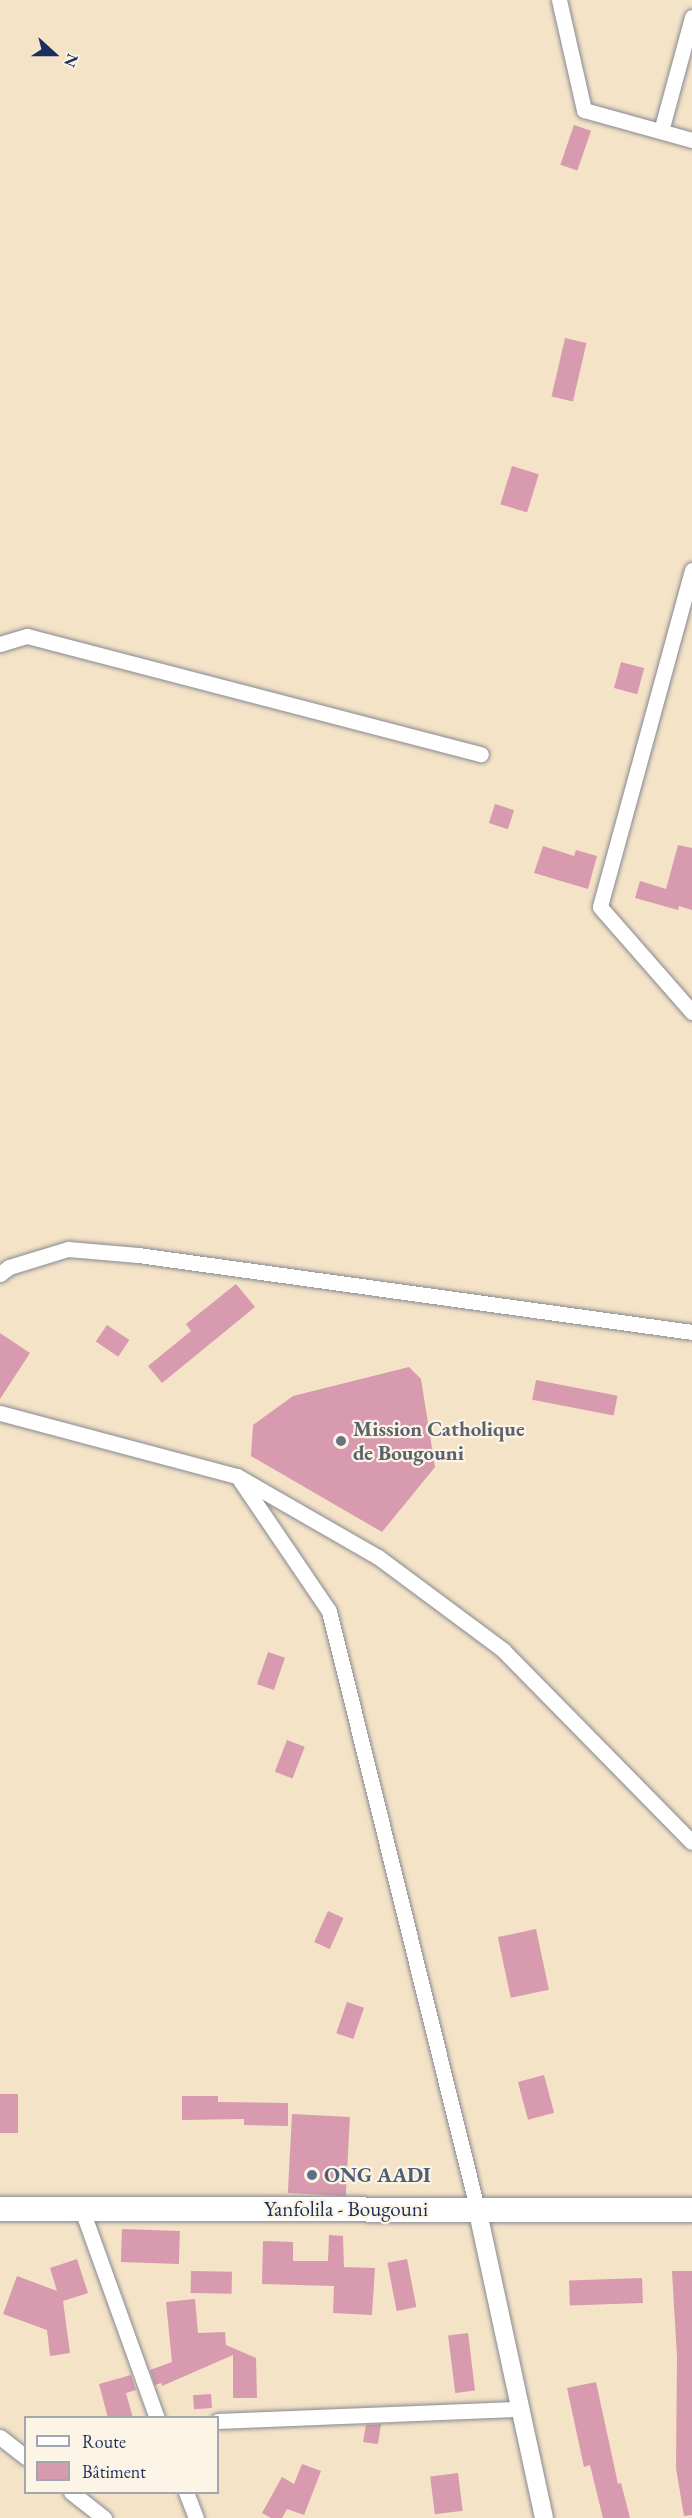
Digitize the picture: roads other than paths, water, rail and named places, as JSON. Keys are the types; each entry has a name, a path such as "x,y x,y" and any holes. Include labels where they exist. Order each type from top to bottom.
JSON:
{"main road":[{"name":"Yanfolila - Bougouni","path":"0,2209 692,2210"}],"street":[{"path":"559,0 584,110 692,140"},
{"path":"661,131 692,17"},
{"path":"692,570 600,907 692,1012"},
{"path":"0,644 27,636 481,754"},
{"path":"0,1274 9,1267 68,1249 138,1255 692,1332"},
{"path":"0,1413 237,1476 378,1557 503,1650 692,1842"},
{"path":"237,1476 329,1611 477,2208 544,2518"},
{"path":"82,2210 156,2416"},
{"path":"219,2421 521,2409"},
{"path":"0,2438 24,2456"},
{"path":"72,2494 104,2518"},
{"path":"186,2494 196,2518"}],"place":[{"name":"Mission Catholique de Bougouni","path":"341,1441"},
{"name":"ONG AADI","path":"312,2175"}]}
